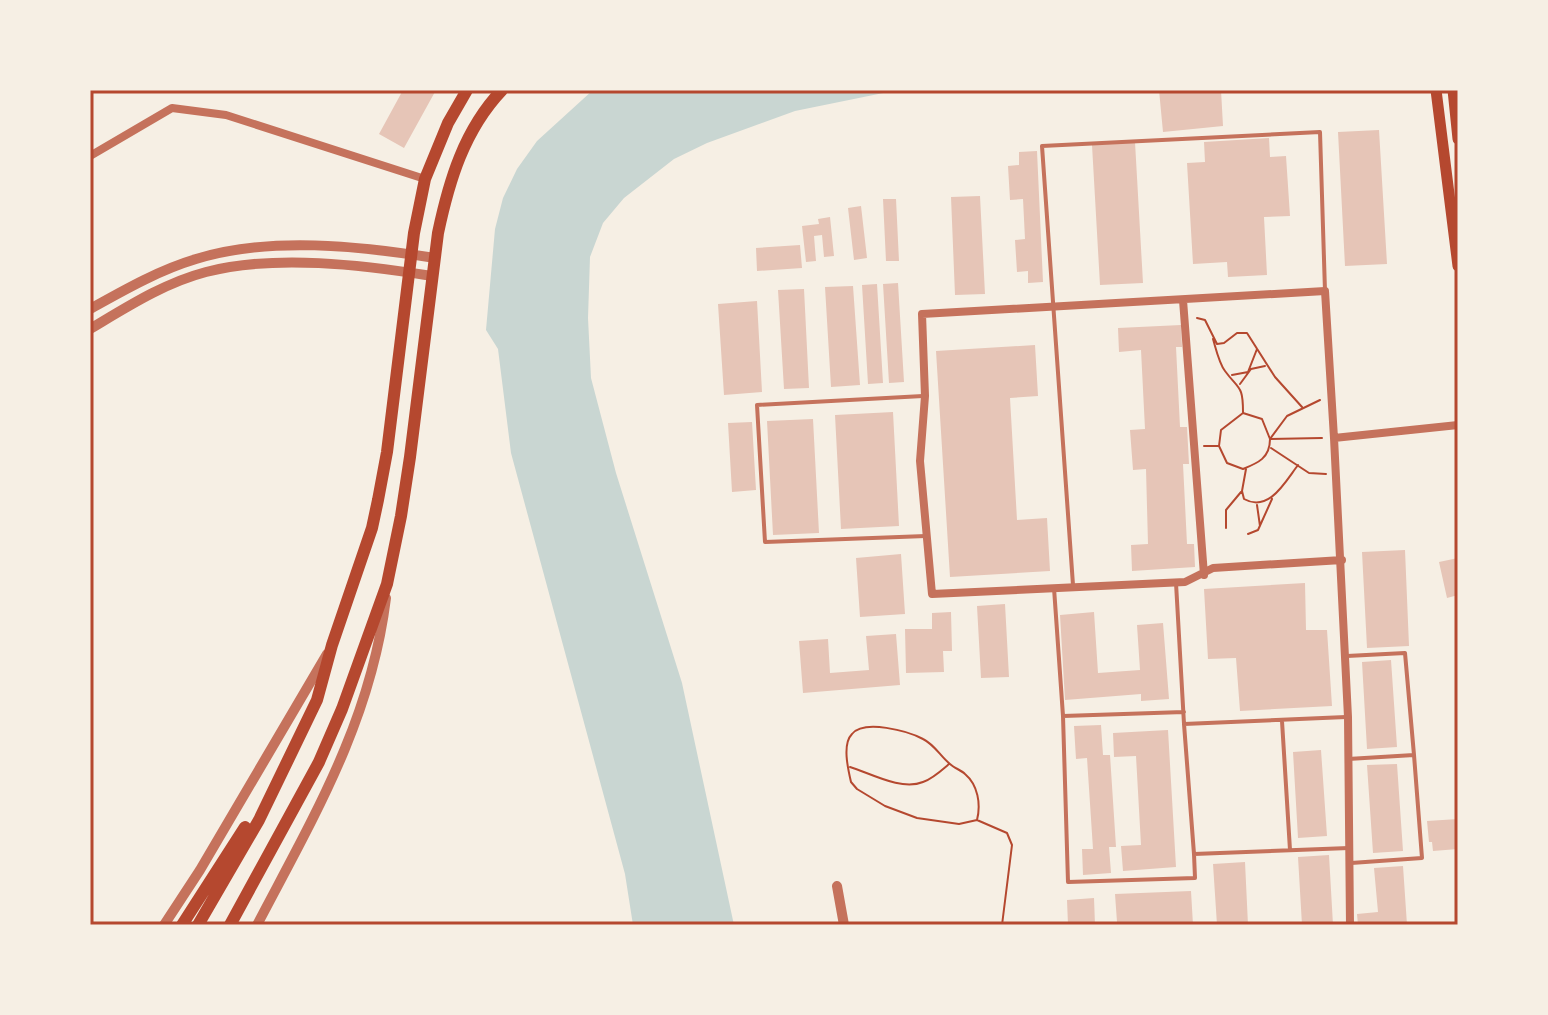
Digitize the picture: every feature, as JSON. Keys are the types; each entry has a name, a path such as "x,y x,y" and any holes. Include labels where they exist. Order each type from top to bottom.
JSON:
{"main road":[{"path":"198,925 259,820 317,700 332,645 372,528 378,500 387,452 411,254 425,179 448,123 467,90"},
{"path":"230,925 319,762 342,709 387,584 404,501 438,233 455,167 485,111 502,90"},
{"path":"1436,90 1458,266"},
{"path":"1453,90 1458,139"},
{"path":"182,925 296,746"}],"street":[{"path":"90,156 172,108 226,115 425,179"},
{"path":"90,309 156,274 197,258 238,250 327,246 435,258"},
{"path":"90,329 170,285 207,272 321,263 432,276"},
{"path":"1342,560 1213,568 1204,575 1176,583 932,594 920,461 925,396 922,314 1325,291 1342,560 1346,656 1350,925"},
{"path":"1183,300 1204,575"},
{"path":"1334,438 1458,425"},
{"path":"257,925 326,795 346,748 373,665 387,584"},
{"path":"164,925 200,870 332,645"},
{"path":"837,886 844,925"}],"lane":[{"path":"1073,587 1042,146 1320,132 1325,291"},
{"path":"925,396 757,405 765,542 927,536"},
{"path":"1054,588 1063,716 1068,882 1195,878 1176,583"},
{"path":"1346,656 1405,653 1422,858 1349,863"},
{"path":"1063,716 1184,712"},
{"path":"1184,724 1348,717"},
{"path":"1282,720 1290,850"},
{"path":"1348,759 1414,755"},
{"path":"1194,854 1349,848"}],"path":[{"path":"1184,315 1205,320 1224,371 1240,385 1243,413"},
{"path":"1212,337 1217,344 1224,343 1237,333 1247,333 1268,366 1303,408"},
{"path":"1219,356 1224,343"},
{"path":"1240,385 1257,349"},
{"path":"1231,376 1268,366"},
{"path":"1270,439 1287,416 1331,394"},
{"path":"1243,413 1262,419 1270,439 1270,448 1261,462 1243,469 1227,463 1219,446 1221,430 1243,413"},
{"path":"1270,439 1334,438"},
{"path":"1195,447 1219,446"},
{"path":"1270,448 1309,473 1337,474"},
{"path":"1248,534 1260,526 1272,498 1298,465"},
{"path":"1247,467 1242,491 1244,499 1257,503 1272,498"},
{"path":"1226,528 1226,510 1242,491"},
{"path":"1257,503 1260,526"},
{"path":"977,820 979,804 974,785 924,739 910,733 873,727 859,728 850,735 847,748 851,782 857,789 894,810 959,824 977,820 1007,833 1012,845 1002,925"},
{"path":"849,766 883,778 914,784 924,782 949,764"}],"shaded area":[{"path":"593,90 898,90 795,111 707,143 674,159 624,198 603,223 590,257 588,318 591,378 616,473 682,683 734,925 633,925 625,874 511,453 498,349 486,330 495,229 503,198 517,169 537,141"}],"building":[{"path":"403,90 436,90 404,148 379,134"},
{"path":"1159,90 1221,90 1223,126 1163,132"},
{"path":"1379,130 1387,264 1345,266 1338,132"},
{"path":"1269,138 1270,157 1286,156 1290,216 1264,217 1267,275 1228,277 1227,262 1193,264 1187,163 1205,162 1204,142"},
{"path":"1135,142 1143,283 1100,285 1092,145"},
{"path":"1037,151 1043,282 1028,283 1028,271 1017,272 1015,240 1025,239 1023,199 1010,200 1008,166 1019,165 1019,152"},
{"path":"980,196 985,294 955,295 951,197"},
{"path":"883,199 896,199 899,261 886,261"},
{"path":"861,206 867,258 854,260 848,208"},
{"path":"830,217 834,256 824,257 822,235 814,236 816,261 806,262 802,226 819,224 818,219"},
{"path":"800,245 802,268 757,271 756,248"},
{"path":"898,283 904,382 889,383 883,284"},
{"path":"877,284 883,383 868,384 862,285"},
{"path":"853,286 860,385 831,387 825,287"},
{"path":"804,289 809,388 784,389 778,290"},
{"path":"757,301 762,392 724,395 718,304"},
{"path":"1181,325 1182,347 1176,347 1180,427 1187,427 1189,464 1183,464 1187,544 1194,544 1195,567 1132,571 1131,545 1148,544 1146,469 1133,470 1130,430 1145,429 1141,350 1119,352 1118,328"},
{"path":"1035,345 1038,396 1010,398 1017,520 1047,518 1050,571 950,577 936,351"},
{"path":"893,412 899,526 841,529 835,415"},
{"path":"813,419 819,533 773,535 767,421"},
{"path":"752,422 756,490 732,492 728,423"},
{"path":"1405,550 1409,646 1367,648 1362,552"},
{"path":"901,554 905,614 860,617 856,558"},
{"path":"1458,558 1458,595 1447,598 1439,562"},
{"path":"1305,583 1306,630 1327,630 1332,706 1240,711 1236,658 1208,659 1204,589"},
{"path":"1005,604 1009,677 981,678 977,606"},
{"path":"951,612 952,651 943,651 944,672 906,673 905,629 932,629 932,613"},
{"path":"1094,612 1098,673 1140,670 1137,625 1163,623 1169,699 1141,701 1141,694 1065,700 1060,615"},
{"path":"896,634 900,685 803,693 799,641 828,639 830,673 869,670 866,636"},
{"path":"1391,660 1397,747 1367,749 1362,662"},
{"path":"1101,725 1103,755 1110,755 1116,847 1109,847 1111,873 1083,875 1082,849 1093,849 1087,758 1076,759 1074,726"},
{"path":"1168,730 1176,867 1123,871 1121,846 1141,845 1136,756 1114,757 1113,733"},
{"path":"1321,750 1327,836 1298,838 1293,752"},
{"path":"1397,764 1403,851 1373,853 1367,765"},
{"path":"1458,819 1458,849 1433,851 1427,821"},
{"path":"1329,855 1333,925 1302,925 1298,857"},
{"path":"1245,862 1248,925 1217,925 1213,864"},
{"path":"1403,866 1407,925 1358,925 1357,914 1378,912 1374,868"},
{"path":"1191,891 1193,925 1102,925 1117,922 1115,894"},
{"path":"1094,898 1095,925 1068,925 1067,900"}]}
